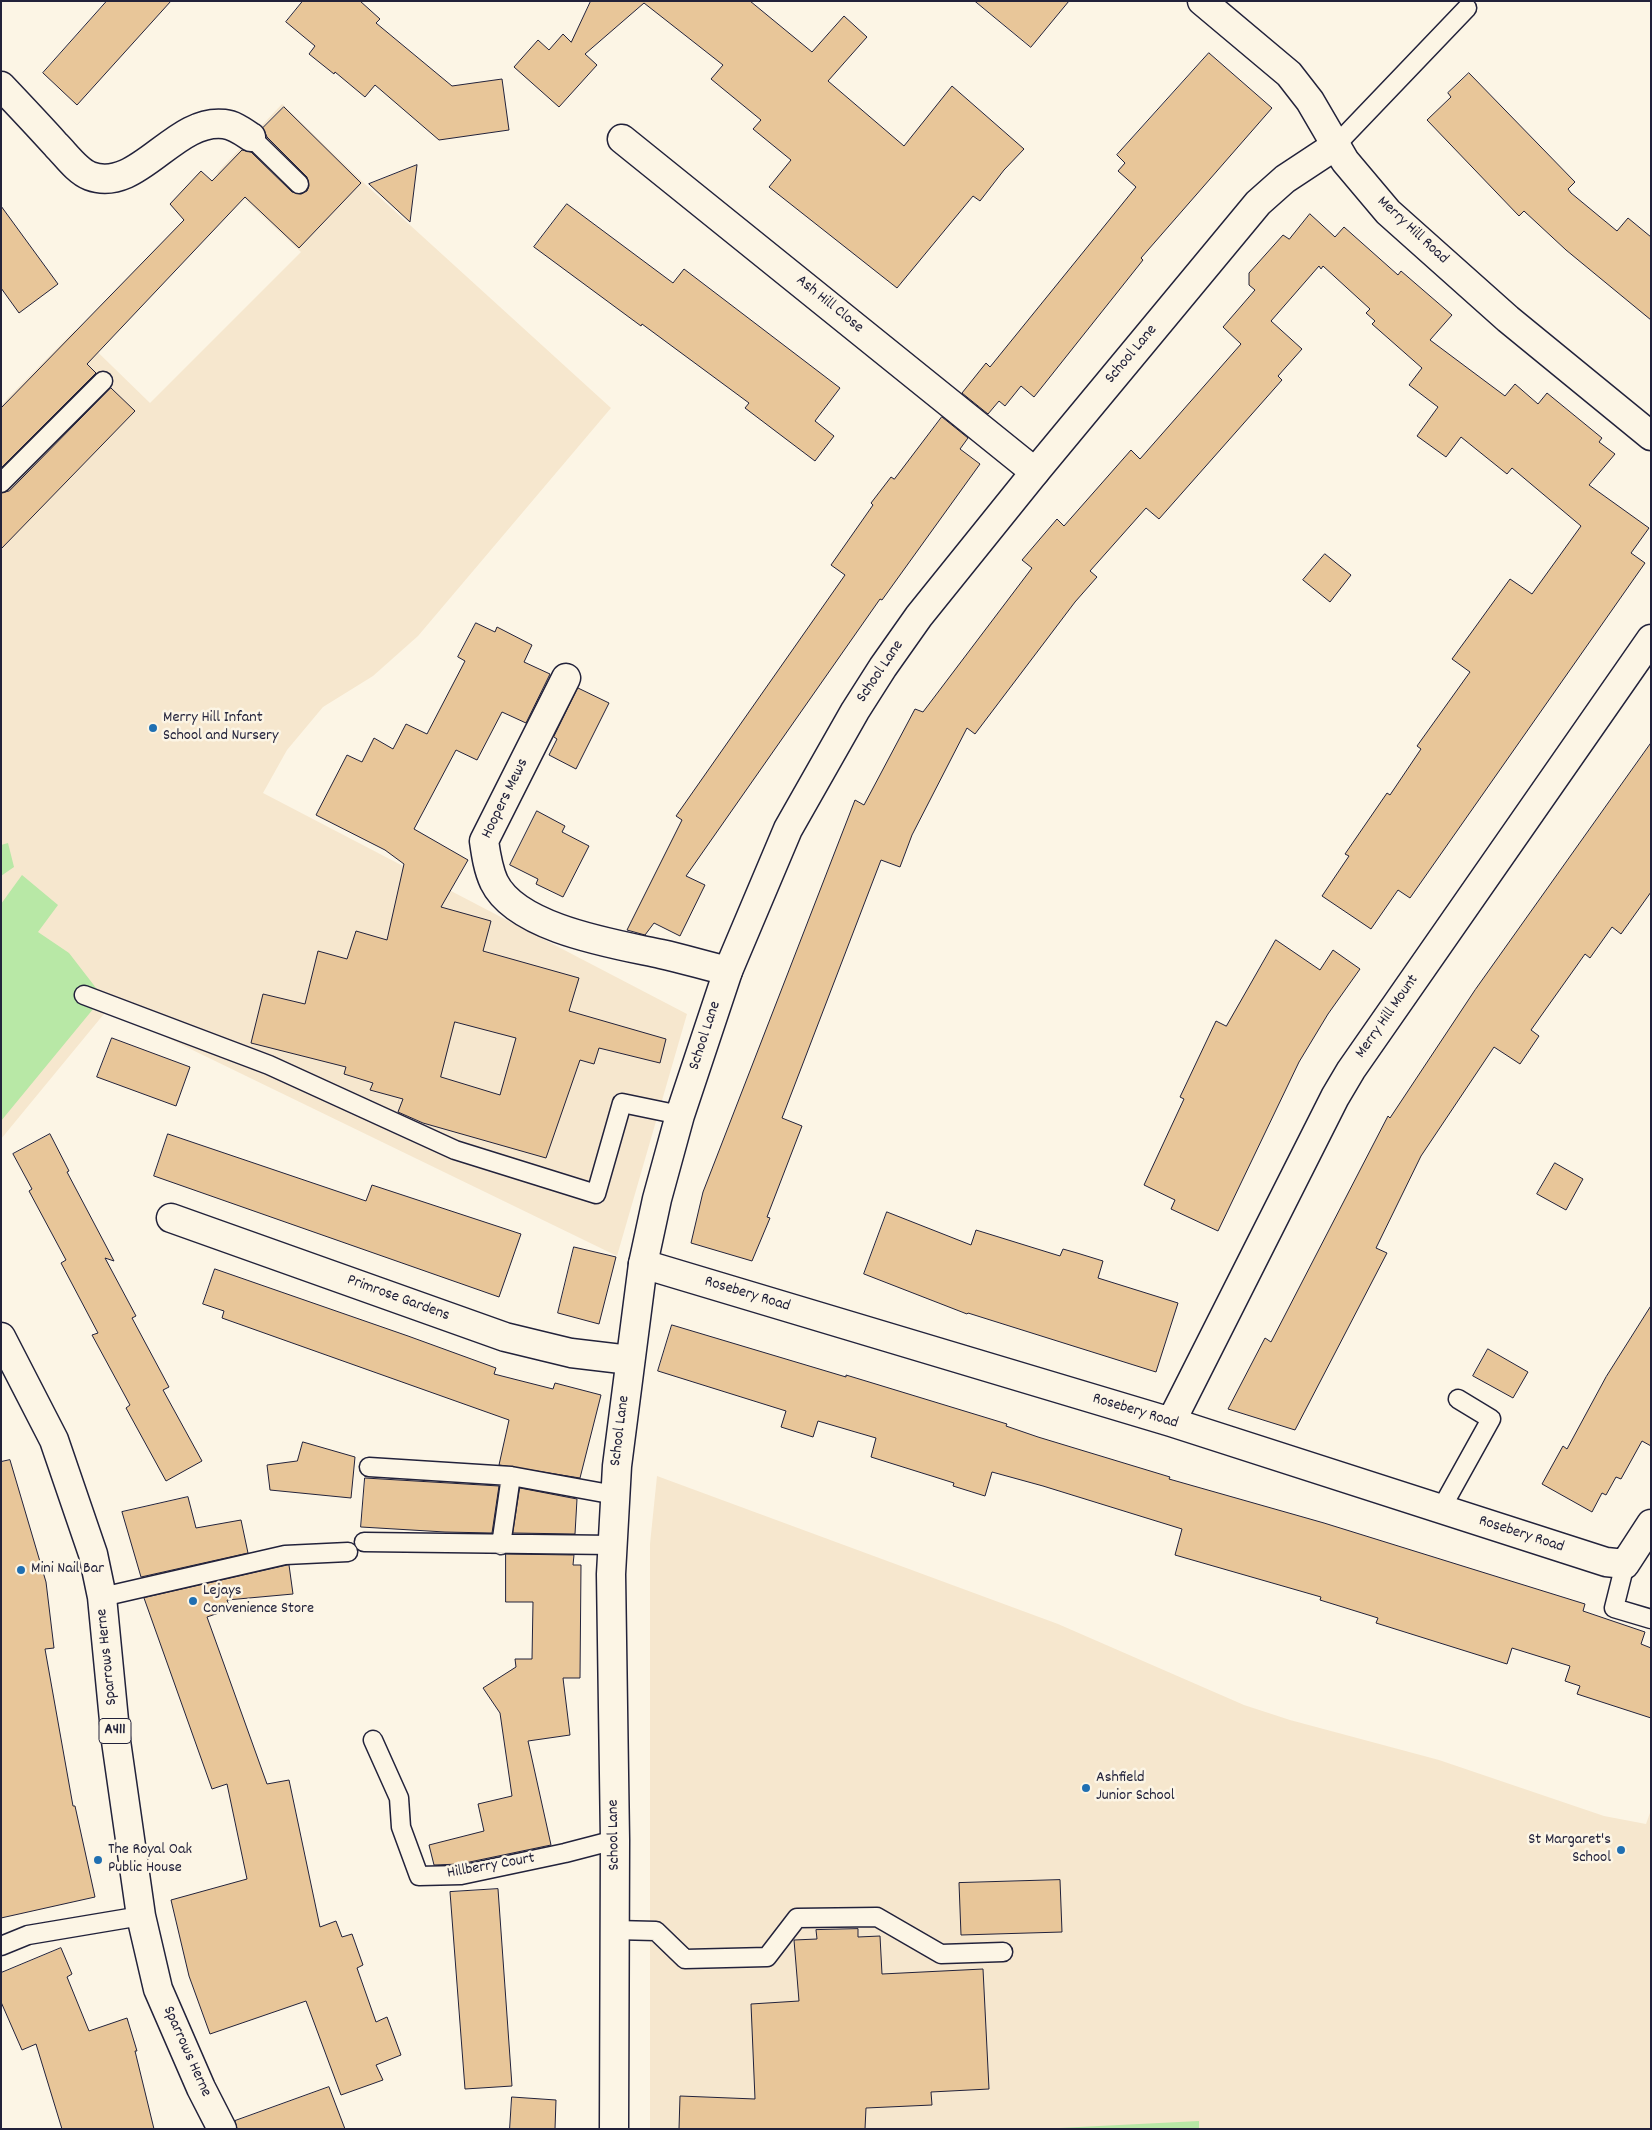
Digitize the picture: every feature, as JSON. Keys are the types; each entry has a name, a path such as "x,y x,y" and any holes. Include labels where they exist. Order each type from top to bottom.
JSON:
{"street":[{"name":"Merry Hill Road","path":"1202,1 1289,74 1310,101 1335,146 1364,186 1388,212 1508,319 1651,436"},
{"path":"1,86 72,162 88,175 107,180 129,172 195,128 210,124 224,124 237,128 251,137"},
{"name":"Ash Hill Close","path":"622,138 1035,472"},
{"name":"School Lane","path":"614,2129 615,1840 611,1574 615,1495 643,1264 657,1199 680,1115 728,972 788,829 855,711 918,616 1258,203 1285,180 1335,146"},
{"name":"Merry Hill Mount","path":"1172,1422 1335,1098 1351,1070 1651,639"},
{"name":"Hoopers Mews","path":"566,678 484,842 487,862 495,883 508,899 526,912 575,935 728,972"},
{"name":"Primrose Gardens","path":"172,1218 505,1337 571,1354 630,1360"},
{"name":"Rosebery Road","path":"643,1264 1172,1422 1606,1562 1625,1564"},
{"name":"Sparrows Herne","path":"1,1337 54,1440 93,1554 102,1597 116,1741 142,1916 158,1989 201,2088 222,2129"},
{"path":"1625,1564 1651,1524"}],"lane":[{"path":"1335,146 1467,8"},
{"path":"251,137 299,184"},
{"path":"1,483 103,381"},
{"path":"84,995 269,1065 455,1150 596,1194 622,1103 680,1115"},
{"path":"1441,1509 1491,1419 1458,1399"},
{"path":"369,1468 511,1476 615,1495"},
{"path":"501,1545 511,1476"},
{"path":"364,1542 613,1545"},
{"path":"102,1597 285,1555 348,1552"},
{"path":"1625,1564 1614,1608 1651,1619"},
{"name":"Hillberry Court","path":"373,1740 399,1798 401,1826 419,1876 460,1875 565,1854 615,1840"},
{"path":"1,1946 28,1935 142,1916"},
{"path":"615,1930 656,1931 685,1959 767,1957 797,1918 877,1916 941,1954 1003,1952"}],"shaded area":[{"name":"Merry Hill Infant School and Nursery","path":"282,104 366,185 611,408 418,636 373,676 323,707 287,750 263,793 687,1014 617,1256 108,1009 1,1139 1,405 75,330 150,403 301,252 217,173"},
{"name":"Ashfield Junior School","path":"657,1476 1058,1624 1244,1705 1290,1720 1439,1760 1604,1816 1646,1824 1651,1810 1651,2129 650,2129 650,1544"}],"green space":[{"path":"8,843 14,867 1,876 1,845"},
{"path":"22,875 58,905 38,932 69,953 103,997 1,1121 1,904"},
{"path":"1199,2121 1199,2129 1039,2129"}],"building":[{"path":"107,1 171,1 77,105 43,73"},
{"path":"303,1 360,1 380,19 376,23 452,86 502,79 509,130 439,140 375,85 365,97 335,72 334,74 309,54 315,46 286,22"},
{"path":"591,1 750,1 812,52 844,16 867,37 828,81 904,146 952,86 1024,149 1004,170 980,201 973,196 897,288 769,187 791,160 753,129 761,120 711,79 723,65 644,3 585,54 597,65 559,107 514,67 538,40 549,50 563,34 571,42"},
{"path":"975,1 1069,1 1031,47"},
{"path":"1209,53 1272,108 1141,258 1143,260 1034,397 1021,386 1005,406 999,401 988,414 962,393 986,363 990,367 1136,187 1118,171 1125,163 1117,155"},
{"path":"1469,73 1575,182 1568,189 1571,193 1617,231 1628,218 1651,237 1651,320 1566,250 1524,211 1519,216 1427,120 1451,97 1448,93"},
{"path":"284,107 361,183 299,248 245,197 87,364 96,373 1,468 1,408 184,220 170,204 201,171 212,181 242,150 251,152 292,192 301,194 307,191 309,186 307,177 267,137 263,128"},
{"path":"417,165 410,222 369,184"},
{"path":"567,204 673,283 684,269 840,388 815,421 834,436 815,461 745,408 749,403 534,247"},
{"path":"1,206 58,284 19,313 1,288"},
{"path":"1310,214 1335,237 1344,227 1398,275 1401,271 1452,315 1430,340 1505,396 1515,384 1538,404 1547,393 1602,438 1599,442 1615,454 1589,485 1649,528 1631,553 1645,563 1410,898 1398,890 1371,929 1322,896 1349,856 1345,854 1387,793 1390,795 1421,749 1417,746 1470,672 1452,659 1510,579 1532,594 1581,526 1512,468 1507,474 1461,437 1446,457 1417,436 1438,407 1409,385 1422,368 1372,324 1375,321 1366,313 1370,309 1323,266 1321,269 1319,266 1271,321 1302,349 1278,376 1282,380 1159,519 1146,508 1090,571 1097,577 1075,602 975,734 967,728 912,835 900,867 881,860 782,1118 802,1126 767,1217 770,1218 752,1261 691,1243 703,1192 855,800 864,805 915,709 923,712 1032,568 1022,560 1057,519 1064,526 1131,450 1140,459 1241,344 1223,327 1255,290 1249,285 1249,273 1283,235 1289,239"},
{"path":"111,388 135,411 1,549 1,493 9,491"},
{"path":"942,417 968,438 960,449 980,464 882,600 880,599 686,876 705,885 680,936 654,923 645,935 627,930 682,820 676,816 845,575 831,565 873,505 871,503 891,477 894,479"},
{"path":"1325,554 1351,575 1330,602 1303,580"},
{"path":"476,623 495,632 497,627 532,645 524,662 550,674 526,723 502,712 477,760 456,750 414,829 468,860 441,907 491,921 483,951 579,978 569,1011 666,1039 660,1063 599,1048 594,1064 580,1060 546,1158 423,1123 398,1112 403,1099 370,1090 373,1083 344,1074 346,1067 251,1043 263,994 305,1004 318,951 347,959 356,931 387,940 404,864 385,850 316,815 347,755 362,762 374,738 393,749 406,724 427,734 465,661 458,657","holes":["455,1022 516,1038 500,1095 441,1077"]},
{"path":"578,688 609,703 576,769 549,755 557,739 554,737"},
{"path":"1651,743 1651,892 1621,934 1612,927 1590,958 1585,954 1531,1030 1539,1036 1520,1064 1494,1047 1421,1156 1376,1248 1387,1253 1295,1430 1228,1409 1265,1338 1271,1342 1388,1116 1390,1118 1475,990"},
{"path":"537,811 565,826 562,832 589,846 563,897 536,884 538,879 510,865"},
{"path":"1276,940 1320,970 1333,950 1360,969 1328,1014 1299,1062 1218,1231 1171,1209 1175,1200 1144,1185 1184,1099 1180,1097 1216,1021 1226,1026"},
{"path":"112,1038 190,1067 176,1106 97,1077"},
{"path":"50,1134 69,1171 67,1172 114,1261 105,1258 136,1316 132,1318 169,1387 163,1390 202,1461 166,1481 126,1408 130,1405 92,1335 98,1333 61,1263 66,1260 29,1191 32,1189 13,1154"},
{"path":"168,1134 366,1201 372,1185 521,1234 499,1297 154,1176"},
{"path":"1555,1163 1583,1179 1566,1210 1537,1194"},
{"path":"887,1212 971,1245 976,1230 1060,1256 1063,1249 1103,1261 1098,1278 1178,1303 1156,1372 967,1314 864,1274"},
{"path":"574,1247 616,1257 599,1324 558,1313"},
{"path":"215,1269 496,1368 494,1374 553,1389 555,1383 601,1395 580,1478 499,1465 509,1420 222,1318 224,1311 203,1304"},
{"path":"1651,1306 1651,1446 1642,1441 1621,1479 1616,1477 1606,1495 1602,1493 1592,1512 1542,1484 1563,1446 1567,1449 1606,1377"},
{"path":"672,1325 1007,1424 1006,1426 1038,1437 1170,1477 1169,1479 1324,1523 1585,1604 1583,1611 1645,1632 1641,1644 1651,1648 1651,1718 1577,1694 1580,1686 1565,1681 1570,1666 1512,1648 1507,1664 1376,1623 1378,1618 1320,1600 1321,1597 1175,1555 1182,1529 992,1472 985,1496 953,1486 954,1483 871,1457 876,1438 818,1421 813,1437 781,1427 786,1411 658,1371"},
{"path":"1488,1349 1528,1372 1513,1398 1473,1376"},
{"path":"303,1442 355,1457 351,1498 270,1490 267,1465 297,1461"},
{"path":"10,1460 46,1582 54,1648 45,1649 73,1806 75,1806 95,1897 1,1918 1,1462"},
{"path":"365,1478 499,1486 492,1533 361,1527"},
{"path":"520,1488 577,1499 575,1534 513,1533"},
{"path":"188,1497 196,1528 241,1520 248,1553 141,1577 122,1512"},
{"path":"506,1554 574,1555 573,1565 581,1565 580,1678 563,1678 570,1735 528,1741 551,1845 460,1864 434,1865 429,1845 484,1831 478,1804 512,1796 500,1713 483,1688 516,1667 515,1659 532,1659 533,1602 506,1602"},
{"path":"289,1565 293,1594 227,1600 230,1609 207,1617 267,1784 289,1780 320,1927 336,1921 342,1937 352,1934 363,1965 357,1968 376,2022 387,2017 401,2055 376,2065 383,2080 341,2095 306,2001 210,2034 189,1976 171,1900 247,1879 227,1784 212,1789 144,1598"},
{"path":"1060,1880 1062,1932 961,1935 959,1883"},
{"path":"498,1889 512,2086 465,2089 450,1892"},
{"path":"858,1929 858,1937 880,1936 882,1974 983,1969 989,2089 931,2092 932,2105 866,2108 865,2129 679,2129 680,2096 755,2099 751,2004 799,2001 794,1940 817,1939 816,1930"},
{"path":"61,1948 72,1974 67,1977 89,2031 127,2018 137,2051 135,2051 154,2129 62,2129 36,2044 22,2050 1,2002 1,1973"},
{"path":"329,2087 345,2129 237,2129 235,2121"},
{"path":"512,2097 556,2100 555,2129 510,2129"}],"place":[{"name":"Merry Hill Infant School and Nursery","path":"153,728"},
{"name":"Mini Nail Bar","path":"21,1570"},
{"name":"Lejays Convenience Store","path":"193,1601"},
{"name":"Ashfield Junior School","path":"1086,1788"},
{"name":"St Margaret's School","path":"1621,1850"},
{"name":"The Royal Oak Public House","path":"98,1860"}]}
